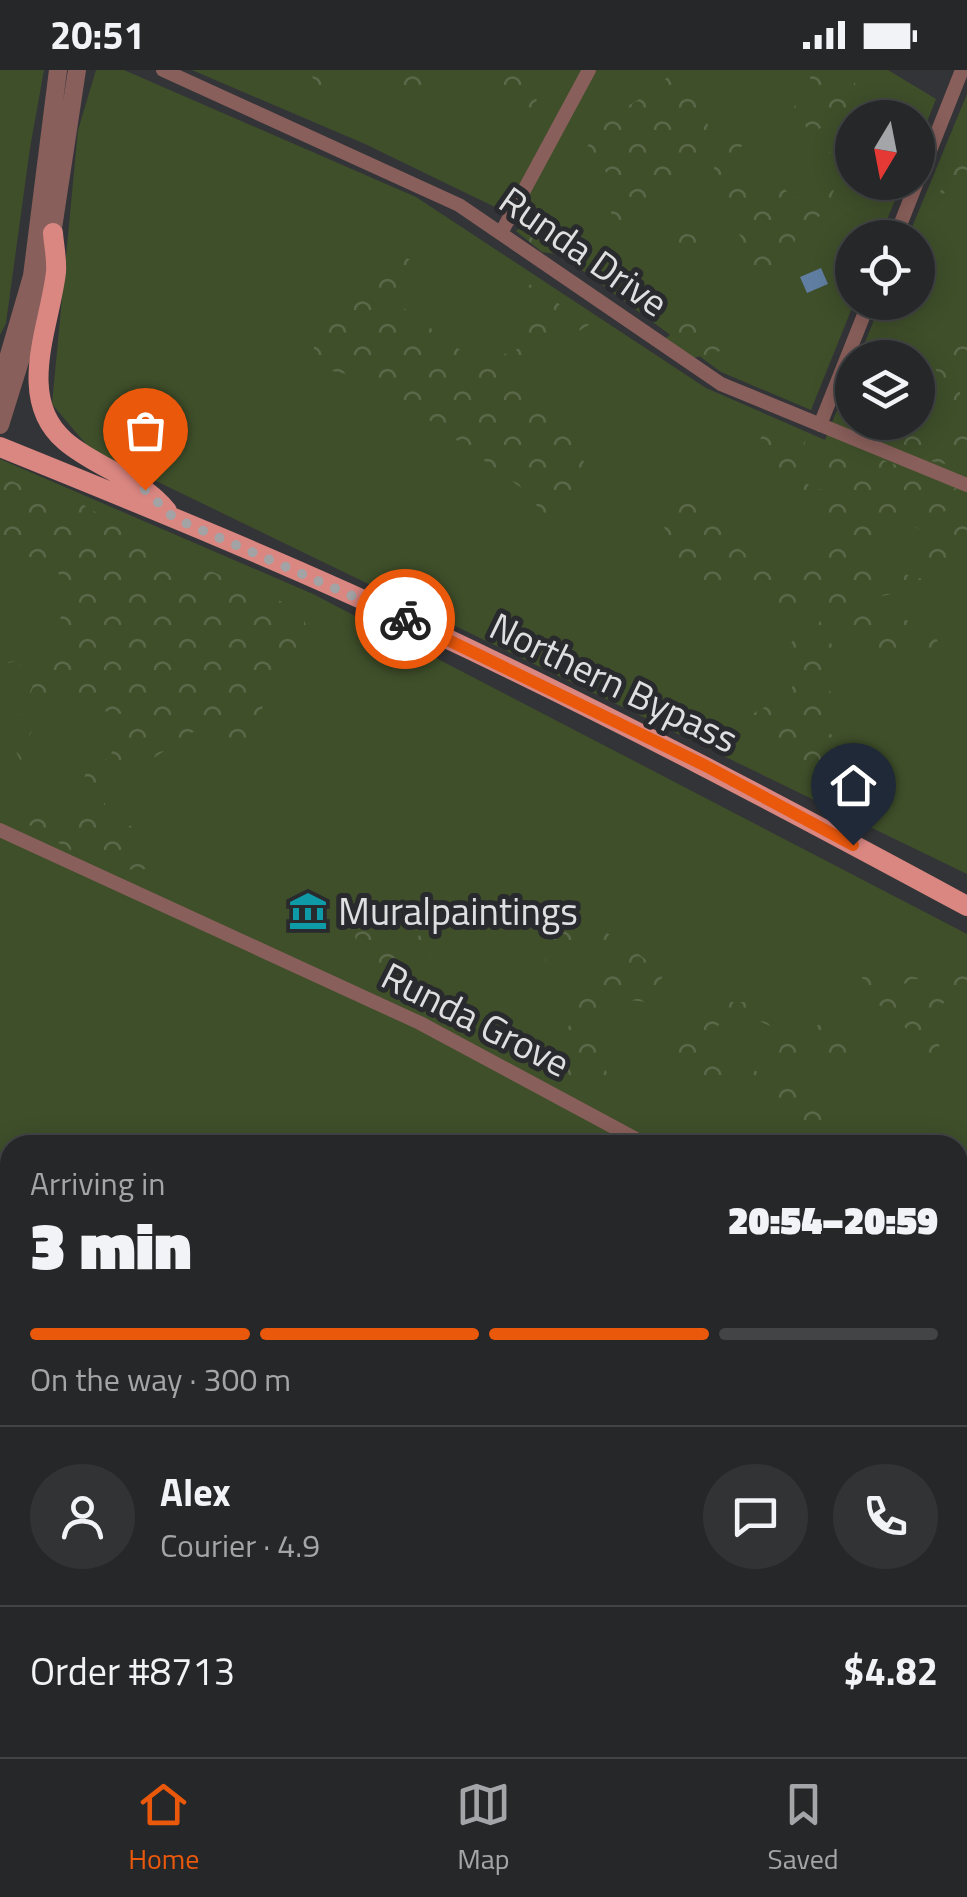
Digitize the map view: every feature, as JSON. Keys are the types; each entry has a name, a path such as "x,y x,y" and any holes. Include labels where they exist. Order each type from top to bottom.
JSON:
{"main road":[{"path":"53,233 57,268 38,372 40,404 60,437 145,490 174,518"},
{"name":"Northern Bypass","path":"4,448 290,566 568,697 967,906"}],"street":[{"path":"0,386 32,276 58,70"},
{"path":"0,425 45,281 77,70"},
{"name":"Runda Drive","path":"162,70 417,183 501,232 721,384 967,484"},
{"path":"501,232 589,70"},
{"path":"935,137 962,70"},
{"path":"820,425 862,320"},
{"name":"Runda Grove","path":"0,830 420,1023 628,1135"}],"green space":[{"path":"0,70 44,70 6,323 0,335"},
{"path":"96,70 124,70 416,197 706,388 825,440 835,415 835,440 935,440 935,340 866,340 874,320 935,320 935,220 915,220 923,200 935,200 935,172 967,94 967,874 90,449 52,404 78,130"},
{"path":"192,70 888,70 936,99 835,100 835,200 895,200 887,220 835,220 835,320 847,320 839,340 835,340 835,350 811,410 721,372 497,208 365,144"},
{"path":"311,70 336,70 326,106 311,114 298,98 313,79"},
{"path":"398,70 436,70 435,80 417,98 390,86"},
{"path":"472,70 538,70 535,129 500,107"},
{"path":"673,70 699,70 694,80 710,132 685,180 653,205 625,195 586,148 609,117 658,88"},
{"path":"809,70 829,70 849,77 861,98 835,100 835,117 811,135 794,107 812,91"},
{"path":"753,133 734,155 729,181 755,197 770,177 801,203 821,183 828,151 835,156 835,187 826,212 798,230 789,260 764,277 748,268 741,237 721,211 707,183 725,145"},
{"path":"967,137 967,183 938,196"},
{"path":"603,185 655,228 628,224 605,261 542,252 516,231 530,219 549,233 563,217 569,235 564,243 596,248 611,218"},
{"path":"686,192 694,206 682,233 712,239 724,256 706,253 685,261 668,236 676,203"},
{"path":"398,255 417,262 390,298 479,364 520,348 532,313 471,257 535,287 589,325 553,346 521,377 527,398 567,407 575,443 591,477 564,495 542,531 535,498 375,380 313,367 315,325"},
{"path":"699,311 717,324 728,349 693,358 666,338"},
{"path":"967,322 967,355 957,410 935,413 935,357 939,347 928,337 956,332"},
{"path":"769,426 806,432 804,449 822,455 827,435 835,440 864,443 883,460 967,493 967,570 916,560 929,546 962,551 948,520 951,511 946,510 923,531 905,522 863,539 853,555 877,567 922,579 911,597 891,594 869,599 883,611 920,626 938,641 928,658 878,649 863,633 848,626 830,642 837,653 828,655 818,682 854,710 834,713 840,722 818,720 816,733 838,735 839,749 861,758 848,783 793,770 739,721 788,695 795,682 789,675 796,665 791,643 802,629 815,630 821,619 804,607 777,604 737,589 677,585 675,573 671,572 672,555 661,515 683,477 724,532 750,556 790,568 819,568 828,538 825,508 773,498 771,471 752,451","holes":["801,461 835,478 821,490 789,476"]},
{"path":"967,429 967,468 930,461 909,446 886,441 937,440"},
{"path":"0,459 313,594 967,934 967,1135 0,1135"},
{"path":"0,479 54,499 82,504 155,547 301,610 312,645 265,700 243,765 207,723 100,793 116,829 134,825 151,852 151,869 102,870 32,826 0,816 34,812 72,827 86,771 110,757 126,715 88,708 54,689 27,740 23,765 10,741 34,682 16,661 0,665 0,651 54,648 66,593 53,559 27,557 0,569"},
{"path":"467,893 448,933 418,975 385,993 362,972 352,920 368,898 397,902 404,952 424,930 432,899"},
{"path":"559,910 614,937 663,973 656,1003 620,999 592,1034 599,1061 622,1094 581,1086 543,1054 569,1026 593,976 612,949 580,941 568,963 547,974 544,946"},
{"path":"947,961 967,967 967,991 947,998 933,1018 943,1063 929,1086 917,1045 901,1022 866,998 862,977 891,972 919,978 896,987 899,999 913,998 949,981"},
{"path":"717,1002 765,1002 782,1031 754,1019 718,1025 713,1053 758,1072 749,1090 719,1082 668,1058 686,1031"},
{"path":"823,1023 853,1054 806,1064 794,1078 803,1105 814,1086 826,1111 822,1135 780,1114 775,1063 783,1040"}],"water":[{"path":"821,268 828,284 807,293 800,277"}],"way so far":[{"path":"145,490 174,518 405,619"}],"place":[{"name":"Muralpaintings","path":"308,911"}],"route":[{"path":"405,619 706,766 853,845"}]}
